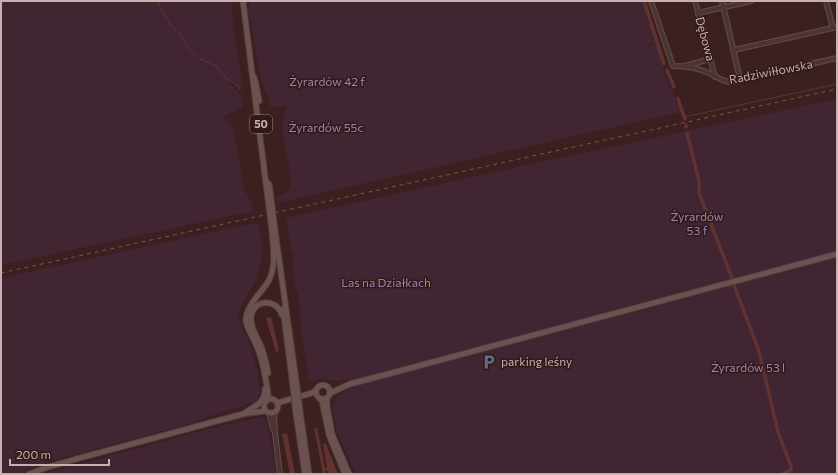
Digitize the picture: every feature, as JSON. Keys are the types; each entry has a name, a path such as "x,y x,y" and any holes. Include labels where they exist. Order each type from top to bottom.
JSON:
{"main road":[{"name":"50","path":"243,1 286,331 295,387"},
{"name":"50","path":"273,230 281,268 305,474"},
{"path":"266,412 268,398 262,361 247,326 246,318 249,308 265,286 272,273 274,259 273,230"},
{"path":"278,405 312,393 320,385 325,385 328,387 350,384 837,254"},
{"path":"267,402 267,366 265,356 250,321 254,309 258,305 265,302 277,306 282,313 286,331"},
{"path":"243,414 259,404 264,397 265,378"},
{"path":"278,405 314,396 324,399 328,395 350,384"},
{"path":"328,387 330,390 327,408 332,434 349,474"},
{"path":"316,390 316,394 322,401 329,435 345,474"},
{"path":"248,411 267,402 276,401 278,405"},
{"path":"28,474 76,459 243,414 266,412 272,414 277,410 278,405"},
{"name":"50","path":"298,413 310,474"}],"street":[{"name":"Radziwiłłowska","path":"651,1 673,66 683,66 705,71 726,82 730,82 837,58"},
{"name":"Dębowa","path":"695,1 715,77"},
{"path":"722,1 740,79"},
{"path":"698,13 751,1"},
{"path":"734,50 835,28 826,1"},
{"name":"Radziwiłłowska","path":"683,66 710,59"},
{"path":"266,412 270,416 274,433 280,474"},
{"path":"274,433 275,412"}],"green space":[{"path":"1,1 232,1 234,35 243,90 238,88 230,81 229,83 240,93 243,108 222,118 233,127 243,188 254,211 1,265"},
{"path":"249,1 642,1 656,43 645,46 657,44 665,73 681,112 277,203 277,196 286,193 290,186 289,168 282,126 283,117 288,107 270,107 269,98 262,84 248,8 250,3"},
{"name":"Las na Działkach","path":"837,99 837,251 356,379 331,381 319,379 309,381 301,331 299,297 296,289 292,263 294,257 291,250 286,218"},
{"path":"250,224 258,224 263,246 262,255 257,278 241,307 238,317 249,343 258,372 260,389 257,400 189,424 55,460 18,474 1,474 1,278"},
{"name":"Żyrardów 53 l","path":"837,257 837,474 356,474 336,428 332,407 337,396 353,386 659,306"},
{"path":"261,417 267,421 277,474 43,474 208,429"}],"shaded area":[{"path":"271,317 279,351 276,352 266,318"},
{"path":"314,428 317,428 325,468 327,468 323,444 326,444 338,474 328,474 327,470 325,470 326,474 323,474"},
{"path":"287,433 295,474 290,474 282,434"}],"waterway":[{"path":"157,1 171,26 179,33 192,53 196,55"},
{"path":"644,1 664,64"},
{"path":"200,59 216,66 222,75 238,86 240,90"},
{"path":"667,70 674,87"},
{"path":"684,117 837,84"},
{"path":"678,99 685,119"},
{"path":"687,133 699,181 699,193 732,278"},
{"path":"734,285 759,351 778,432 791,466 791,470 782,474"}],"railway":[{"path":"1,273 837,89"}],"place":[{"name":"parking leśny","path":"489,362"}],"park label":[{"name":"Żyrardów 42 f","path":"327,82"},
{"name":"Żyrardów 55c","path":"326,128"},
{"name":"Żyrardów 53 f","path":"697,224"}]}
